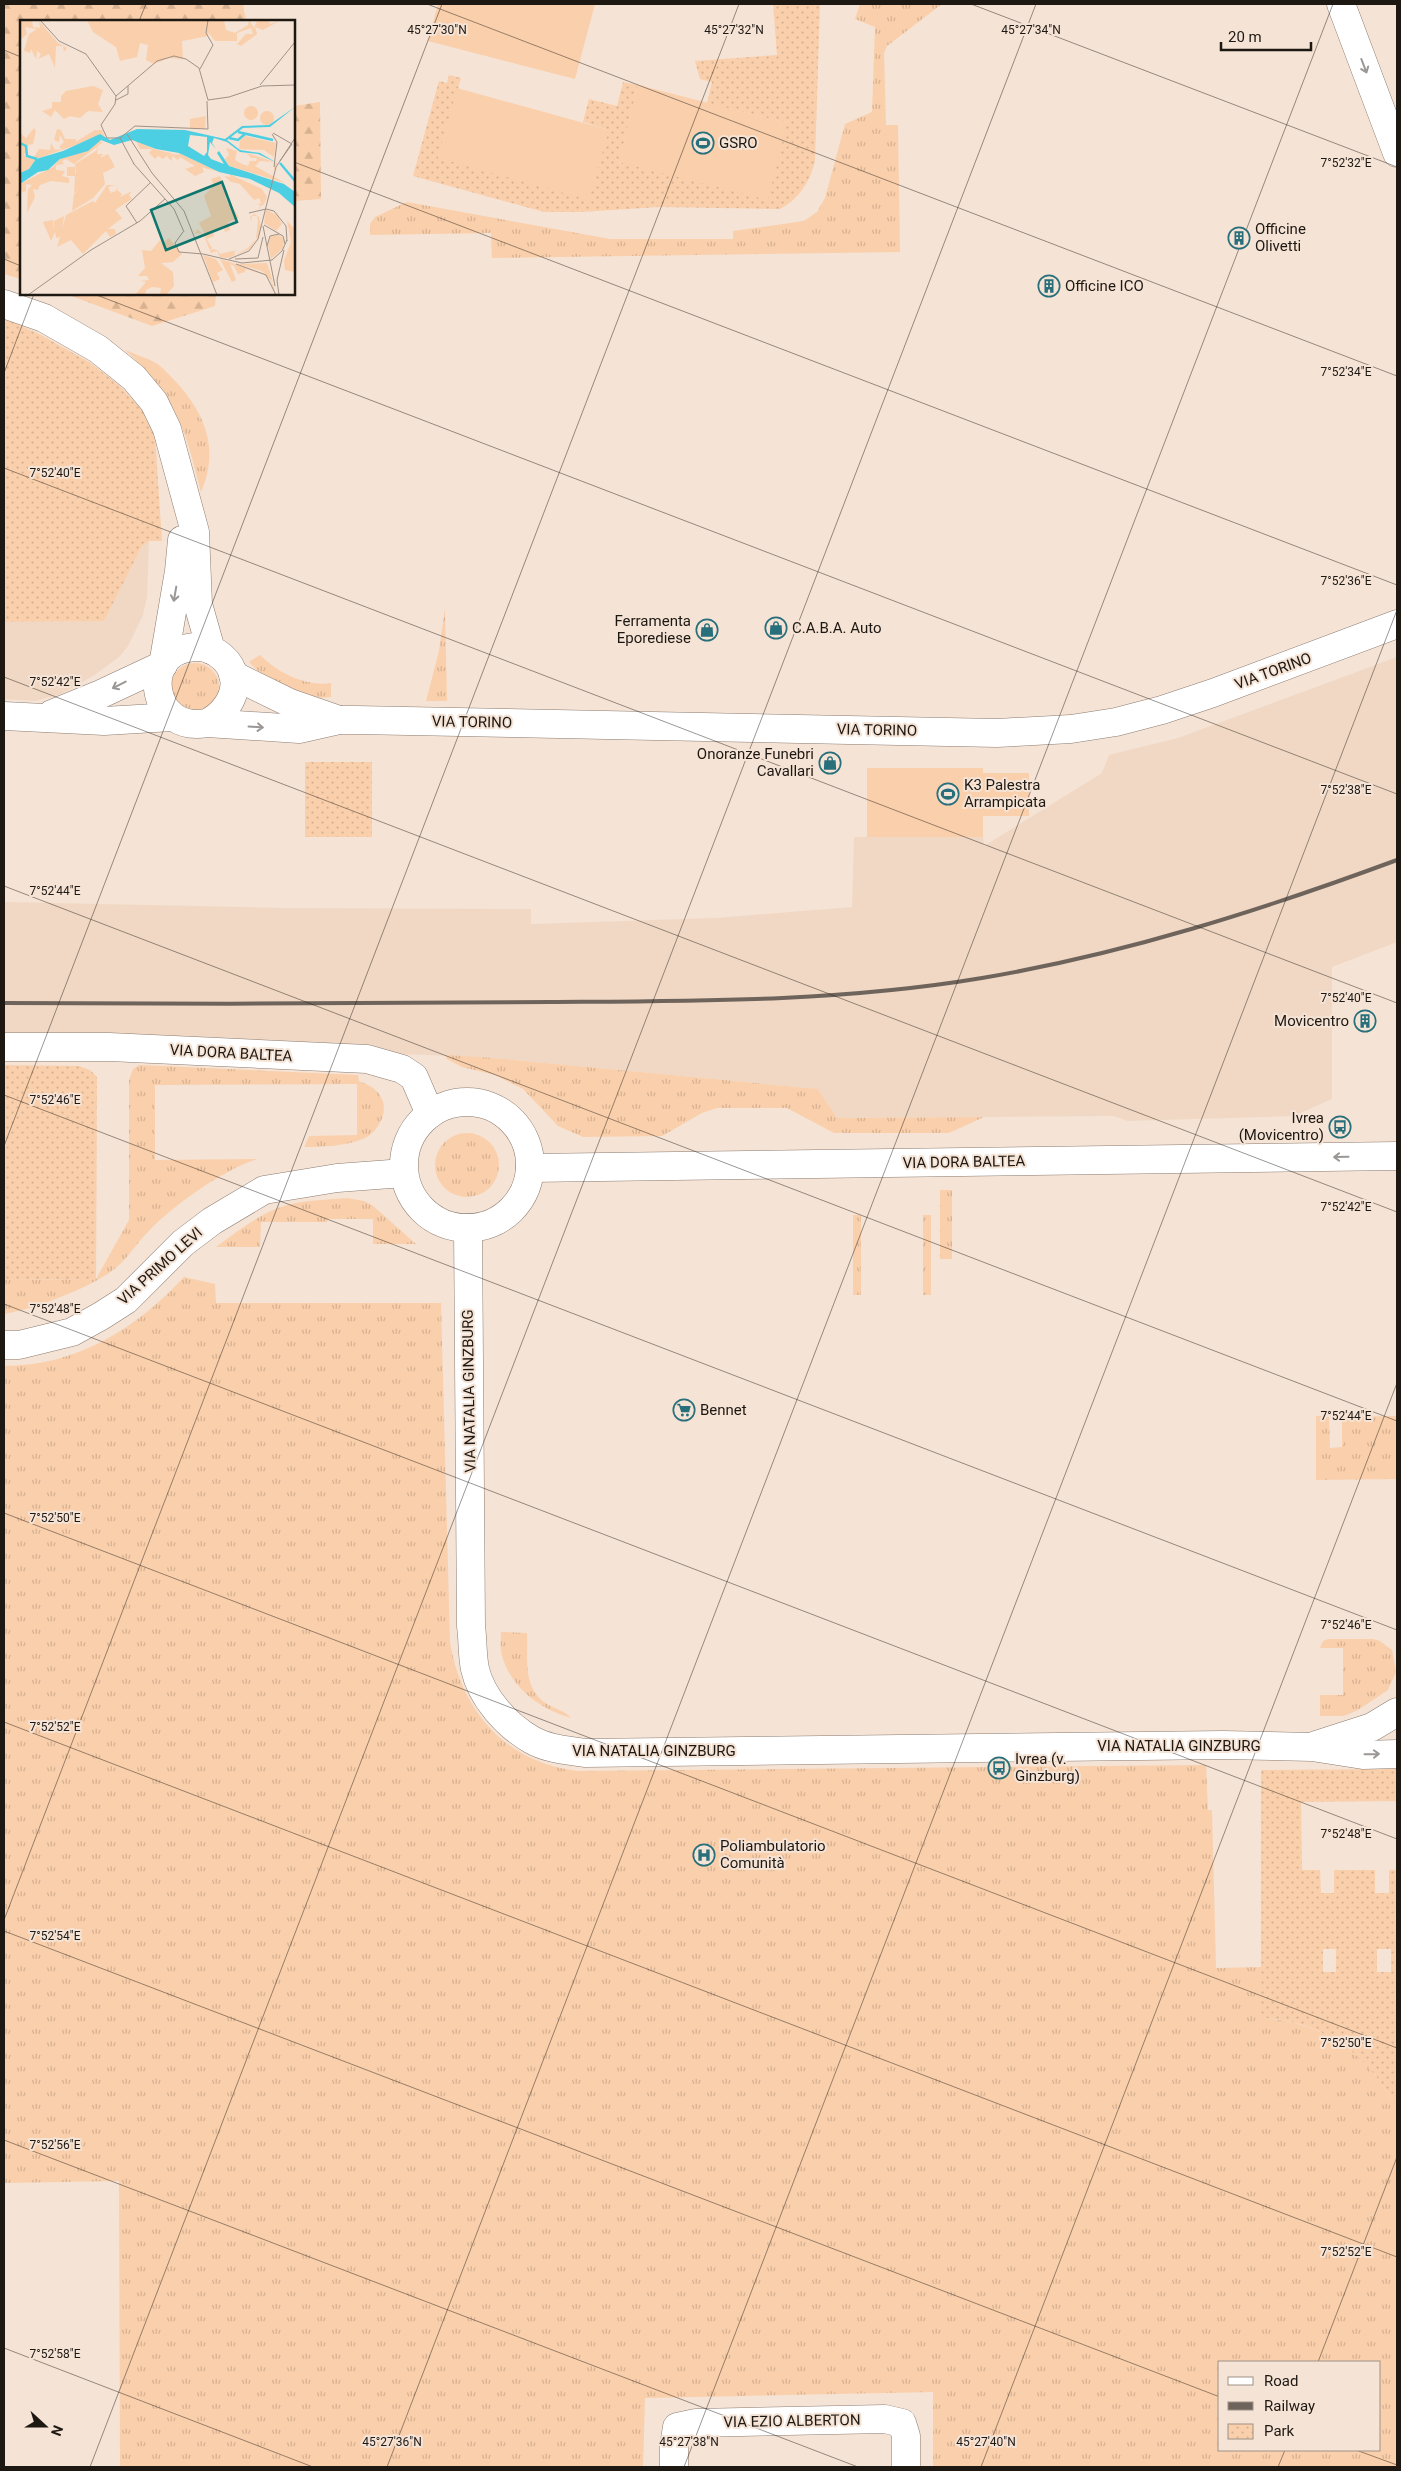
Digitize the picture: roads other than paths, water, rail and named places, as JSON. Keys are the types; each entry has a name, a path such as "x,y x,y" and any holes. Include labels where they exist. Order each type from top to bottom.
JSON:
{"street":[{"path":"1341,4 1397,152"},
{"path":"4,304 44,318 98,349 134,378 154,402 167,429 196,532 198,604 211,650"},
{"path":"172,717 162,706 158,693 158,678 163,665 179,570 184,493"},
{"name":"VIA TORINO","path":"4,716 45,716 104,721 172,717 184,723 197,725 207,723 299,729 339,720 996,733 1071,729 1116,722 1162,710 1222,690 1397,624"},
{"name":"VIA TORINO","path":"45,716 101,694 163,665 172,655 184,648 198,646 211,650 226,660 233,675 290,703 339,720"},
{"path":"207,723 218,717 233,699 233,675"},
{"name":"VIA DORA BALTEA","path":"4,1047 109,1048 367,1059 402,1069 414,1077 430,1114"},
{"path":"462,1102 474,1102 494,1108 511,1120 519,1130 528,1151 530,1168 522,1195 513,1208 490,1224 468,1228 449,1226 428,1216 412,1196 404,1173 406,1147 416,1128 430,1114 443,1107 462,1102"},
{"name":"VIA DORA BALTEA","path":"530,1168 1397,1156"},
{"name":"VIA PRIMO LEVI","path":"4,1345 19,1345 72,1332 101,1316 126,1300 183,1243 212,1221 264,1190 337,1178 404,1173"},
{"name":"VIA NATALIA GINZBURG","path":"468,1228 472,1626 475,1670 488,1699 509,1722 532,1740 555,1748 584,1753 1223,1745 1312,1747 1363,1754 1397,1754"},
{"name":"VIA NATALIA GINZBURG","path":"1312,1747 1372,1727 1397,1712"},
{"name":"VIA EZIO ALBERTON","path":"674,2467 674,2446 677,2427 696,2423 885,2419 902,2423 906,2436 906,2467"}],"railway":[{"path":"4,1003 658,1001 766,999 874,992 982,978 1035,968 1140,943 1244,913 1397,860"}],"place":[{"name":"GSRO","path":"703,143"},
{"name":"Officine Olivetti","path":"1239,238"},
{"name":"Officine ICO","path":"1049,286"},
{"name":"C.A.B.A. Auto","path":"776,628"},
{"name":"Ferramenta Eporediese","path":"707,630"},
{"name":"Onoranze Funebri Cavallari","path":"830,763"},
{"name":"K3 Palestra Arrampicata","path":"948,794"},
{"name":"Movicentro","path":"1365,1021"},
{"name":"Ivrea (Movicentro)","path":"1340,1127"},
{"name":"Bennet","path":"684,1410"},
{"name":"Ivrea (v. Ginzburg)","path":"999,1768"},
{"name":"Poliambulatorio Comunità","path":"704,1855"}]}
